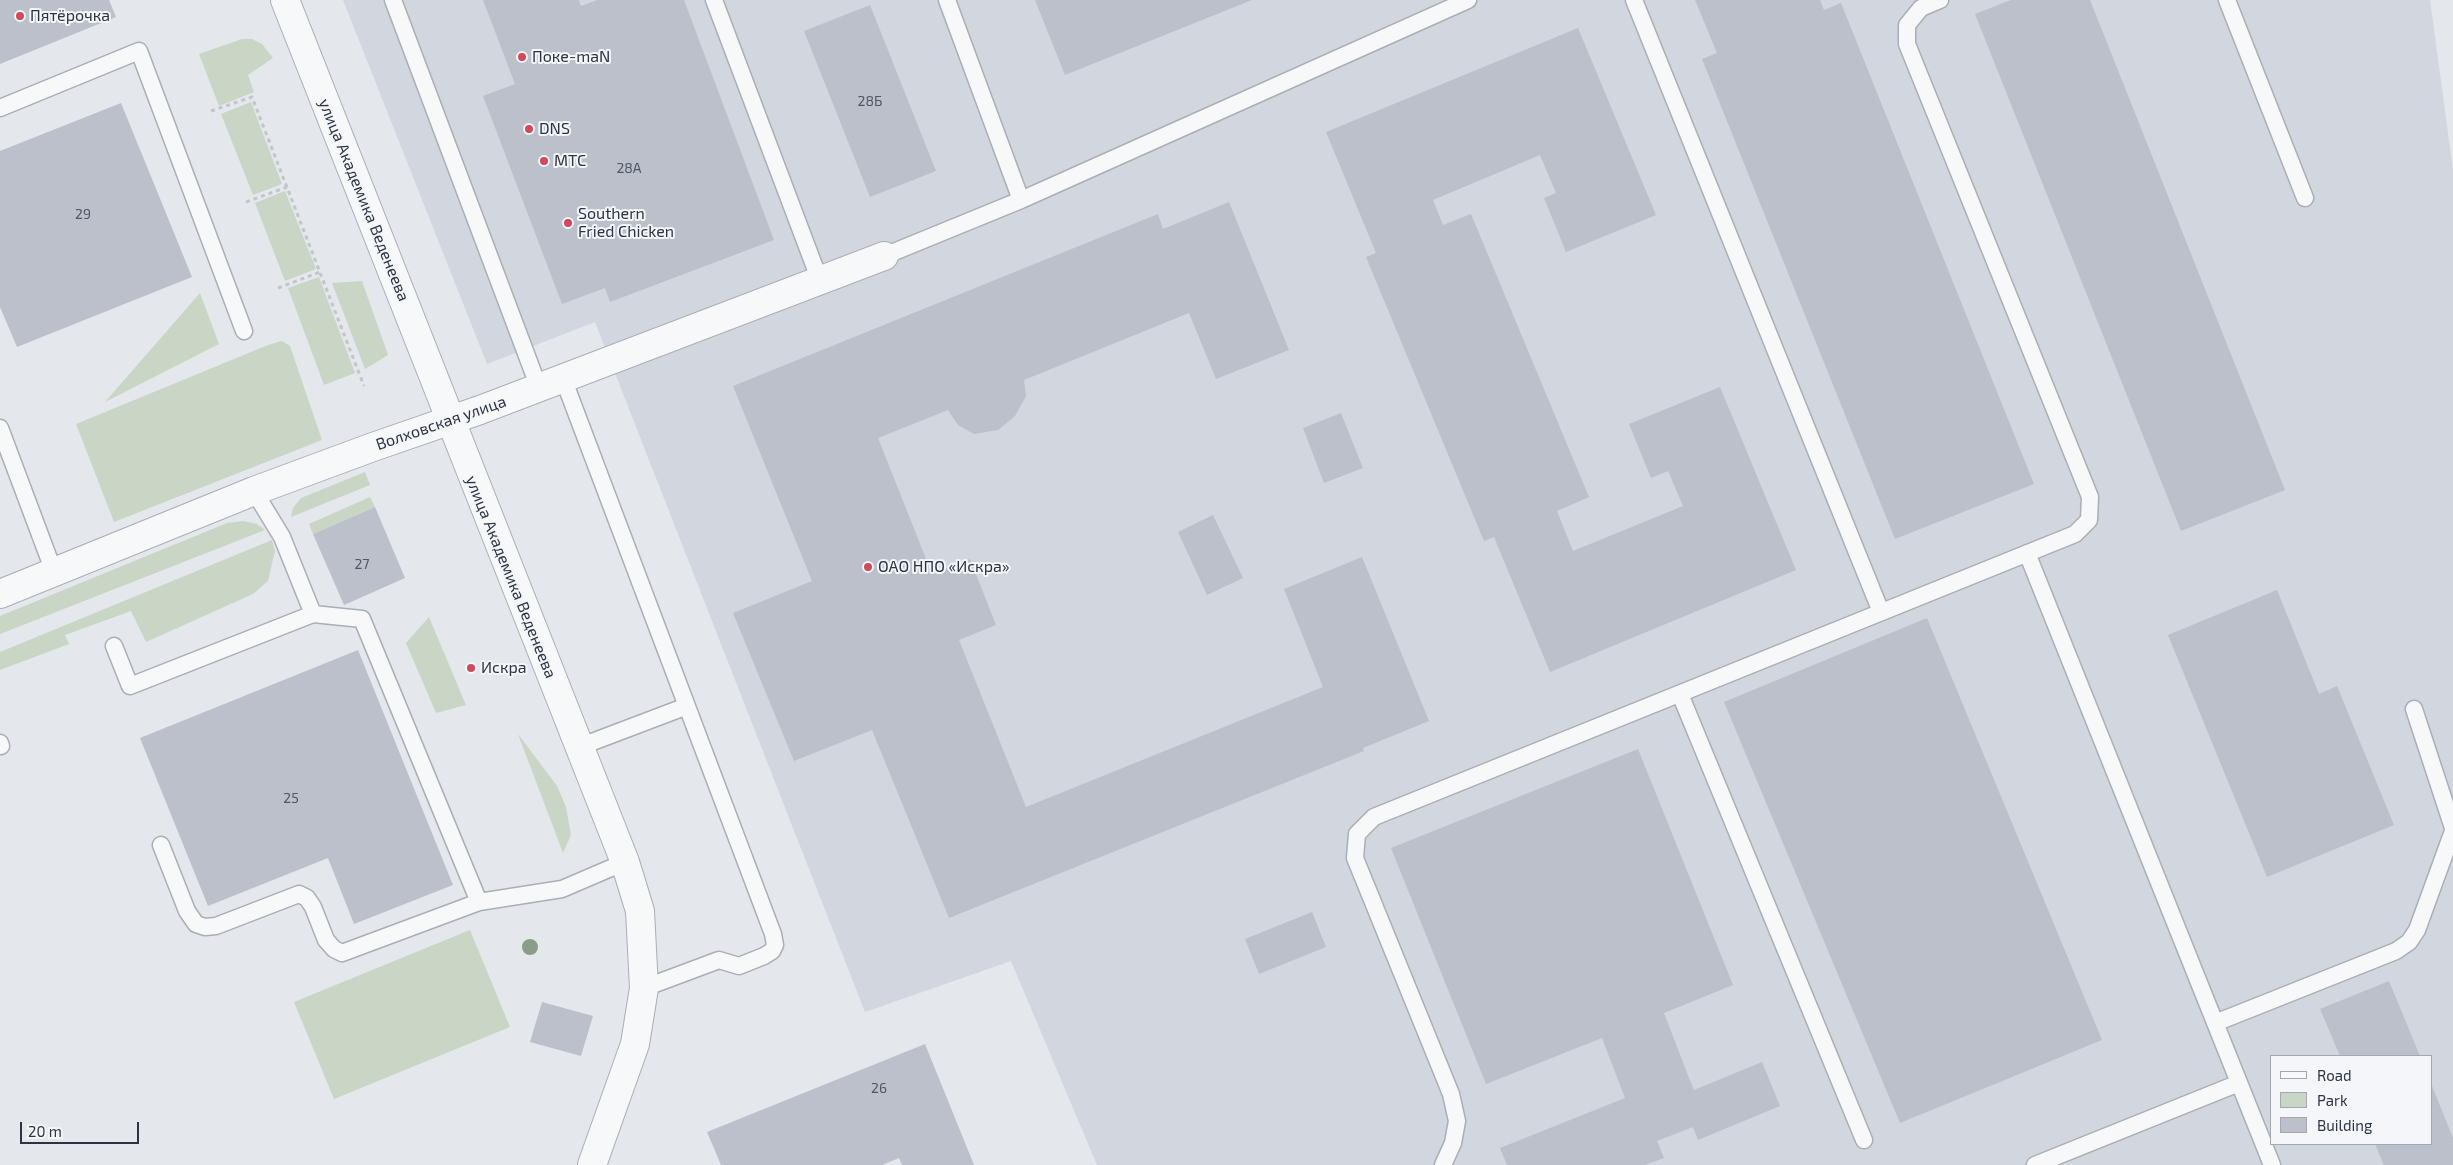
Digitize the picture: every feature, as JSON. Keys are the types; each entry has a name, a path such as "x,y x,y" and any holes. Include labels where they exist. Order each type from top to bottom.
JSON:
{"street":[{"name":"улица Академика Веденеева","path":"284,0 625,862 640,911 644,988 634,1044 592,1165"},
{"name":"Волховская улица","path":"0,594 254,492 372,447 451,421 884,256"}],"lane":[{"path":"393,0 687,706 773,934 775,945 772,952 764,956 739,966 719,960 644,988"},
{"path":"714,0 820,281"},
{"path":"947,0 1021,200"},
{"path":"884,256 1021,200 1468,0"},
{"path":"1634,0 1881,612"},
{"path":"1443,1165 1453,1143 1457,1121 1451,1094 1356,858 1357,834 1374,817 2075,534 2089,520 2090,497 1907,44 1907,25 1921,8 1940,0"},
{"path":"2227,0 2305,198"},
{"path":"0,108 139,51 244,330"},
{"path":"0,428 54,572"},
{"path":"254,492 282,537 313,614"},
{"path":"2027,553 2272,1165"},
{"path":"114,646 130,686 313,614 362,619 479,902"},
{"path":"1680,694 1864,1140"},
{"path":"579,747 687,706"},
{"path":"2215,1023 2396,951 2409,942 2417,930 2453,829 2414,709"},
{"path":"161,845 187,911 196,924 205,927 216,926 299,894 307,898 313,907 326,940 334,949 342,953 479,902 562,888 625,862"},
{"path":"2035,1165 2239,1083"}],"path":[{"path":"211,112 252,97 364,386"},
{"path":"246,202 287,186"},
{"path":"278,288 320,272"}],"shaded area":[{"path":"343,0 2430,0 2453,170 2453,1165 1097,1165 1011,961 865,1012 595,322 487,364"}],"green space":[{"path":"242,39 252,39 262,44 273,58 248,75 254,92 219,106 199,54"},
{"path":"251,102 282,184 253,195 221,114"},
{"path":"285,191 316,269 285,281 255,203"},
{"path":"319,277 355,373 324,385 288,288"},
{"path":"362,281 388,355 365,369 332,283"},
{"path":"200,293 219,344 105,402"},
{"path":"282,341 290,346 322,440 114,522 76,424 268,345"},
{"path":"365,472 370,485 291,517 293,508 301,498"},
{"path":"370,497 375,507 313,534 309,524"},
{"path":"243,521 257,524 265,530 0,634 0,616 227,523"},
{"path":"272,540 275,551 268,581 253,594 146,642 131,611 65,635 69,644 0,670 0,652"},
{"path":"429,617 466,705 436,713 406,643"},
{"path":"518,734 557,786 566,807 571,835 563,853"},
{"path":"470,930 510,1027 334,1099 294,1002"}],"building":[{"path":"0,0 109,0 116,17 0,64"},
{"path":"483,0 579,0 581,6 597,0 684,0 774,240 610,302 605,288 562,304 483,96 515,84"},
{"path":"1035,0 1252,0 1065,75"},
{"path":"1695,0 1820,0 1824,10 1841,3 2034,484 1895,539 1702,59 1717,53"},
{"path":"2011,0 2090,0 2285,490 2181,531 1975,14"},
{"path":"870,5 936,171 870,197 804,31"},
{"path":"1578,28 1656,215 1566,252 1544,198 1556,193 1540,155 1433,200 1443,225 1471,214 1589,497 1557,511 1573,551 1683,506 1668,471 1651,478 1629,424 1720,387 1796,570 1550,672 1494,537 1484,541 1366,257 1376,253 1326,132"},
{"path":"121,103 192,277 17,347 0,307 0,151"},
{"name":"ОАО НПО «Искра»","path":"1229,202 1289,350 1216,379 1189,313 1024,380 1026,396 1015,416 998,430 974,434 958,425 948,410 878,438 932,574 970,559 996,625 959,640 1026,807 1323,687 1284,589 1362,557 1429,721 1363,748 1364,751 949,918 872,730 794,761 733,613 812,581 733,386 1158,214 1163,229"},
{"path":"1341,413 1363,468 1324,483 1303,428"},
{"path":"375,507 405,578 344,605 313,534"},
{"path":"1213,515 1243,578 1207,595 1178,532"},
{"path":"2277,590 2319,694 2337,686 2394,825 2267,877 2168,635"},
{"path":"1927,618 2102,1040 1900,1123 1724,702"},
{"path":"358,650 453,885 354,924 328,858 208,906 140,738"},
{"path":"1638,749 1733,985 1664,1013 1689,1078 1694,1090 1762,1062 1780,1106 1698,1140 1693,1127 1657,1141 1664,1158 1645,1165 1507,1165 1500,1148 1625,1098 1602,1038 1486,1084 1391,848"},
{"path":"1312,912 1326,947 1259,974 1245,939"},
{"path":"2389,981 2420,1055 2340,1055 2320,1009"},
{"path":"542,1002 593,1016 581,1056 530,1042"},
{"path":"925,1044 974,1165 902,1165 899,1158 882,1165 721,1165 707,1132"},
{"path":"2433,1088 2453,1138 2453,1165 2384,1165 2375,1145 2433,1145"}],"place":[{"name":"Пятёрочка","path":"20,16"},
{"name":"Поке-maN","path":"522,57"},
{"name":"DNS","path":"529,129"},
{"name":"МТС","path":"544,161"},
{"name":"Southern Fried Chicken","path":"568,223"},
{"name":"ОАО НПО «Искра»","path":"868,567"},
{"name":"Искра","path":"471,668"}]}
